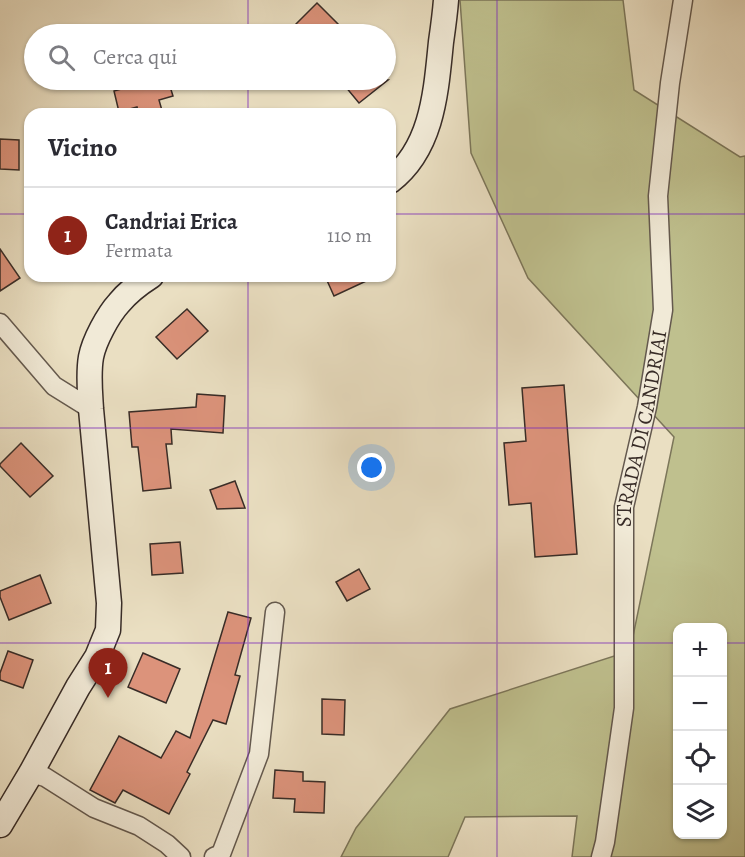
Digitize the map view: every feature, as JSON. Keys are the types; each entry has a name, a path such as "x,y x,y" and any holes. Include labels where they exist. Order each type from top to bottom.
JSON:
{"main road":[{"path":"396,176 402,172 419,147 430,117 437,87 446,0"},
{"path":"0,825 97,657 108,630 109,603 91,409 91,356 102,329 119,303 142,282"}],"street":[{"name":"STRADA DI CANDRIAI","path":"601,857 624,708 624,507 647,407 663,310 658,196 670,83 683,0"},
{"path":"0,323 54,386 91,409"},
{"path":"214,857 220,854 259,754 275,612"},
{"path":"31,773 45,777 94,808 138,826 181,857"}],"green space":[{"path":"460,0 623,0 634,90 740,157 745,156 745,857 572,857 577,816 465,817 448,857 341,857 356,828 450,709 630,651 674,437 528,278 471,153"}],"building":[{"path":"317,3 338,24 296,24"},
{"path":"171,90 173,96 159,100 161,108 118,108 114,91"},
{"path":"348,90 375,90 359,103"},
{"path":"0,139 19,140 19,170 0,169"},
{"path":"0,249 20,278 0,291"},
{"path":"328,282 364,282 334,296"},
{"path":"187,309 208,331 177,359 156,337"},
{"path":"564,385 577,554 535,557 531,503 509,505 504,443 526,441 522,388"},
{"path":"197,394 225,396 223,433 171,429 172,444 166,444 171,488 143,491 138,447 132,447 129,412 196,407"},
{"path":"21,443 53,476 30,497 0,466"},
{"path":"235,481 245,508 217,509 210,490"},
{"path":"180,542 183,573 152,575 150,544"},
{"path":"359,569 370,589 347,601 336,582"},
{"path":"40,575 51,603 9,620 0,591"},
{"path":"228,612 251,618 235,675 240,676 226,724 213,720 187,772 190,774 169,814 123,790 115,803 90,790 119,736 161,758 176,731 190,738"},
{"path":"8,651 33,660 23,688 0,680 0,673"},
{"path":"143,653 180,669 166,703 128,687"},
{"path":"322,699 345,700 344,735 322,734"},
{"path":"275,770 303,772 303,781 325,782 324,813 294,812 295,799 273,798"}],"place":[{"name":"Candriai Erica","path":"108,698"}]}
